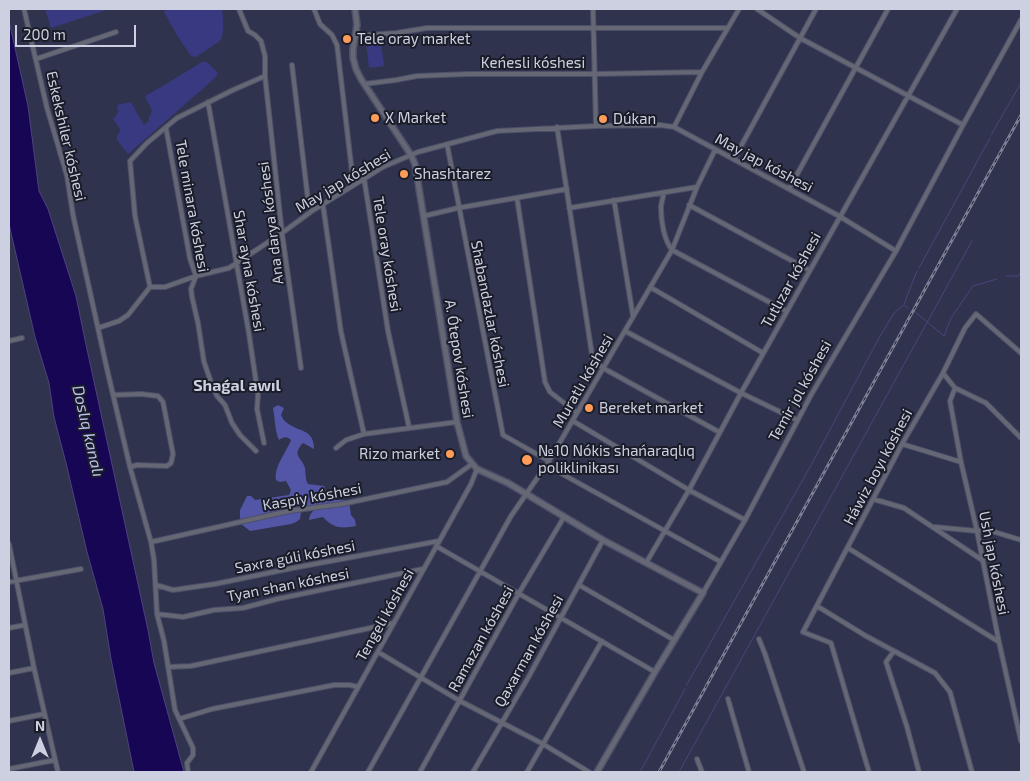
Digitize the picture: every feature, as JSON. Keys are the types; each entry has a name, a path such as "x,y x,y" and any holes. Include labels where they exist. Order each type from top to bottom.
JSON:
{"street":[{"name":"Eskekshiler kóshesi","path":"24,9 67,176 73,215 113,395 130,467 151,542 157,614 164,641 175,710 193,748 193,755 187,763 188,772"},
{"name":"Ana darya kóshesi","path":"239,9 248,31 261,41 265,56 265,76 282,234 301,368"},
{"name":"Tele oray kóshesi","path":"314,9 320,24 332,35 337,45 352,172 357,178 364,178 388,331 409,427"},
{"name":"A. Ótepov kóshesi","path":"355,9 357,25 353,58 356,69 415,164 457,422 466,456 477,469 508,483 603,540 703,593"},
{"path":"593,9 596,126"},
{"path":"674,127 702,72 739,9"},
{"path":"757,9 800,38 963,125"},
{"path":"734,160 816,9"},
{"path":"789,189 888,9"},
{"name":"Tutlızar kóshesi","path":"646,563 690,490 719,432 786,311 957,9"},
{"name":"Temir jol kóshesi","path":"597,772 745,520 797,420 896,251 1021,20"},
{"path":"355,36 396,33 427,28 728,28"},
{"path":"36,59 116,32"},
{"path":"292,65 308,200 312,211"},
{"name":"Keńesli kóshesi","path":"364,84 418,76 468,74 702,72"},
{"path":"98,328 119,321 128,314 150,287 135,216 130,161 147,143 177,118 265,76"},
{"name":"Shar ayna kóshesi","path":"208,102 237,262 258,395 257,409 264,443"},
{"name":"May jap kóshesi","path":"150,287 164,286 229,268 282,234 312,211 383,166 411,155 497,131 557,127 660,125 674,127 839,216 896,251"},
{"path":"557,127 592,361 719,432"},
{"name":"Tele minara kóshesi","path":"166,128 190,259 196,276 191,289 204,362 216,396 226,405 232,423 256,451"},
{"name":"Shabandazlar kóshesi","path":"447,144 503,434 548,463 665,532 721,562"},
{"name":"Muratlı kóshesi","path":"368,772 512,516 548,463 672,250 689,205 715,150"},
{"path":"569,208 697,187"},
{"path":"424,216 458,208 567,189"},
{"path":"664,193 661,208 664,238 672,250 786,311"},
{"path":"517,198 545,382 550,392 577,413"},
{"path":"614,200 633,316"},
{"path":"323,205 341,332 364,434"},
{"path":"689,205 809,270"},
{"path":"650,287 763,353"},
{"name":"Háwiz boyı kóshesi","path":"869,772 831,643 803,632 902,444 943,374 965,328 976,314 1021,353"},
{"path":"625,331 741,393 797,420"},
{"path":"9,341 22,338"},
{"path":"943,374 955,388 986,403 1021,438"},
{"name":"Ush jap kóshesi","path":"955,388 950,401 961,462 1021,741"},
{"path":"113,395 141,394 158,396 163,402 173,454 171,463 167,466 130,467"},
{"path":"572,421 745,520"},
{"path":"336,448 346,440 364,434 457,422"},
{"path":"902,444 961,462"},
{"name":"Kaspiy kóshesi","path":"151,542 289,511 342,504 447,482 472,464"},
{"name":"Tengeli kóshesi","path":"311,772 471,484 477,469"},
{"path":"873,499 904,508 982,560"},
{"name":"Ramazan kóshesi","path":"420,772 519,593 564,517"},
{"path":"932,527 977,531 988,530 1021,540"},
{"name":"Qaxarman kóshesi","path":"473,772 528,678 603,540"},
{"name":"Saxra gúli kóshesi","path":"156,585 173,590 215,584 439,541"},
{"path":"9,544 34,668 58,772"},
{"path":"436,546 654,672"},
{"path":"848,548 999,642"},
{"path":"9,582 81,569"},
{"name":"Tyan shan kóshesi","path":"157,614 183,617 214,610 243,608 277,599 423,569"},
{"path":"579,585 674,640"},
{"path":"817,606 935,673 950,692 972,772"},
{"path":"168,667 191,666 394,623"},
{"path":"9,628 25,625"},
{"path":"759,639 804,772"},
{"path":"527,772 602,641"},
{"path":"894,651 886,662 919,772"},
{"path":"378,652 460,701 543,744 589,772"},
{"path":"9,673 34,668"},
{"path":"180,718 212,709 334,685 358,687"},
{"path":"728,699 749,772"},
{"path":"9,721 44,714"},
{"path":"697,758 702,772"},
{"path":"9,769 55,760"}],"shaded area":[{"path":"45,9 109,9 51,28"},
{"path":"171,9 222,9 223,30 220,41 196,57 191,56 164,12"},
{"path":"381,41 384,66 369,68 366,43"},
{"path":"202,62 207,62 218,73 215,78 128,154 117,140 120,129 113,119 118,113 117,105 131,102 144,125 149,121 152,111 145,96"},
{"path":"278,405 284,408 281,415 285,421 309,434 313,442 314,449 303,443 298,451 298,456 304,464 308,484 324,486 326,491 336,500 349,502 351,515 355,520 356,526 338,527 323,517 309,520 313,511 306,507 301,512 300,519 291,524 250,531 240,523 240,510 247,496 251,496 255,500 289,495 291,490 286,481 280,482 276,480 277,470 291,440 285,437 279,440 273,408"}],"water":[{"name":"Doslıq kanalı","path":"9,21 28,106 39,191 48,209 76,296 154,663 184,772 134,772 103,609 54,417 49,383 35,337 9,224"}],"waterway":[{"path":"991,135 1021,83"},
{"path":"919,268 990,138"},
{"path":"679,772 972,241"},
{"path":"904,304 917,271"},
{"path":"1006,276 1018,276 1021,272"},
{"path":"914,311 944,336 951,318 973,286 997,279"},
{"path":"686,686 810,467 879,338 894,313 904,305 908,308"},
{"path":"640,772 685,689"}],"railway":[{"path":"659,772 1021,115"}],"place":[{"name":"Tele oray market","path":"347,39"},
{"name":"X Market","path":"375,118"},
{"name":"Dúkan","path":"603,119"},
{"name":"Shashtarez","path":"404,174"},
{"name":"Bereket market","path":"589,408"},
{"name":"Rizo market","path":"450,454"},
{"name":"№10 Nókis shańaraqlıq poliklinikası","path":"527,460"}],"district":[{"name":"Shaǵal awıl","path":"237,386"}]}
